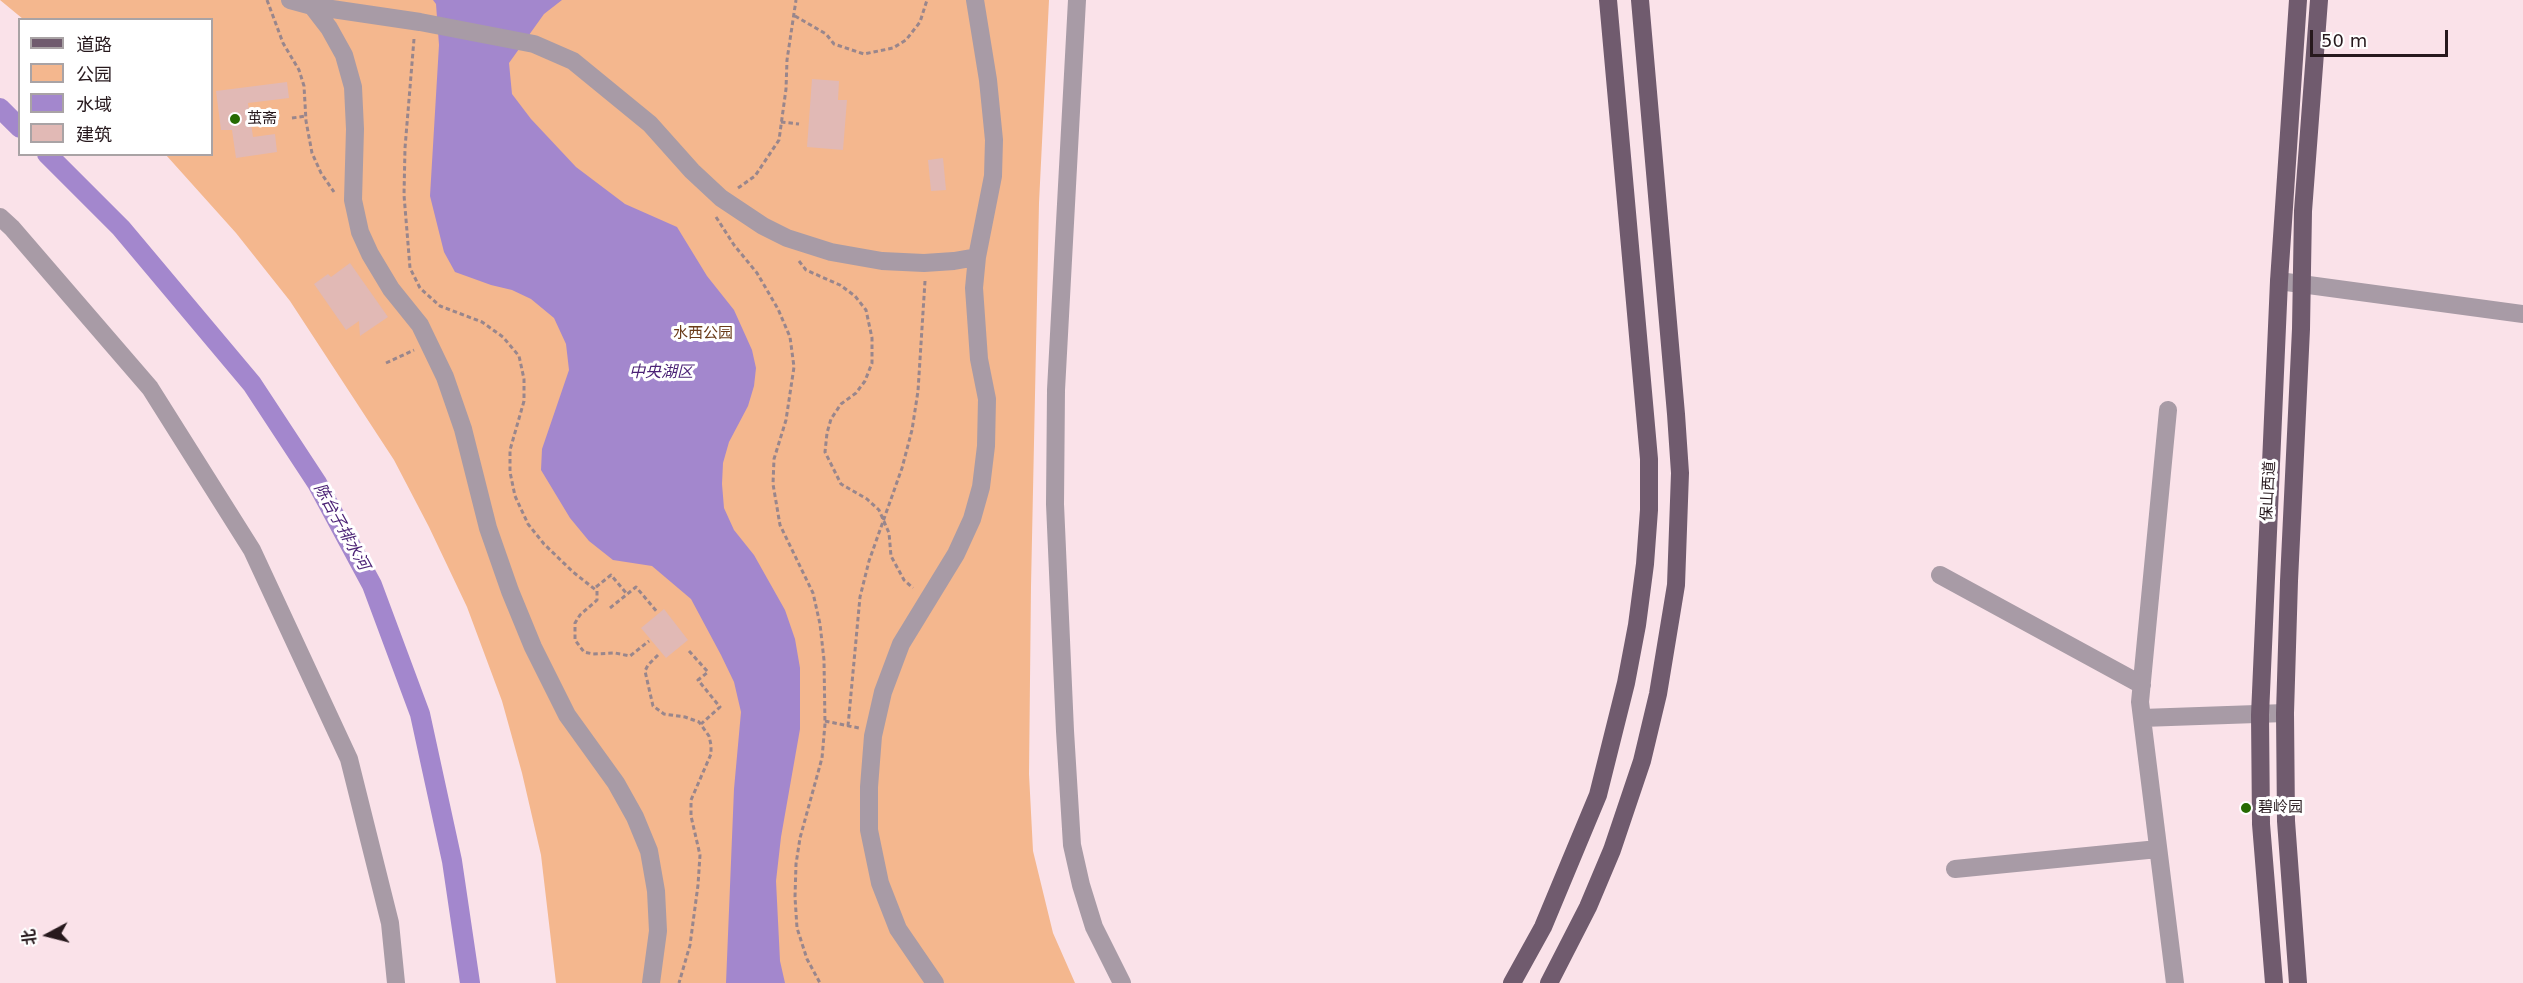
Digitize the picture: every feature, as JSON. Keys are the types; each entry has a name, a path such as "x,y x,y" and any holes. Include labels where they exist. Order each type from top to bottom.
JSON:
{"main road":[{"path":"1512,983 1547,917 1598,795 1626,683 1645,564 1649,510 1649,459 1608,0"},
{"path":"1549,983 1588,907 1612,850 1642,761 1658,694 1676,585 1680,483 1678,438 1640,0"},
{"name":"保山西道","path":"2274,983 2261,824 2260,715 2279,281 2298,0"},
{"name":"保山西道","path":"2298,983 2286,821 2285,713 2303,211 2319,0"}],"street":[{"path":"290,0 312,6 417,22 534,44 573,61 650,124 692,171 721,198 763,226 787,238 831,252 882,261 924,263 977,257"},
{"path":"935,983 898,929 880,883 868,830 868,788 874,731 883,692 901,644 956,554 972,519 981,487 987,446 987,399 976,326 974,288 977,257 993,176 994,140 988,80 975,0"},
{"path":"1068,0 1059,130 1047,429 1052,625 1064,850 1074,894 1087,934 1111,983"},
{"path":"1077,0 1056,390 1055,504 1064,719 1072,846 1094,927 1122,983"},
{"path":"312,6 329,28 344,55 353,87 355,129 352,184 354,209 360,232 391,289 420,325 445,377 463,429 488,528 529,638 567,715 616,783 635,817 649,851 656,891 657,931 651,983"},
{"path":"0,217 150,388 252,550 349,759 390,922 396,983"},
{"path":"2279,281 2523,314"},
{"path":"2168,410 2140,702 2175,983"},
{"path":"1940,575 2142,685"},
{"path":"2142,718 2285,713"},
{"path":"1955,869 2158,849"}],"path":[{"path":"267,0 283,43 299,70 304,87 312,153 321,173 341,200 354,209"},
{"path":"796,0 778,140 755,176 713,205 716,218 757,273 778,309 790,338 794,367 786,420 774,459 775,505 780,525 813,592 820,624 824,660 825,721 822,758 800,838 795,886 797,928 807,959 820,983"},
{"path":"795,16 820,30 834,44 864,54 893,48 906,40 920,22 927,0"},
{"path":"417,22 404,171 410,268 420,288 440,306 482,322 503,337 519,356 524,378 524,401 510,450 510,472 515,496 528,524 544,544 573,572 596,587"},
{"path":"292,118 306,116"},
{"path":"781,122 800,124"},
{"path":"787,238 806,270 840,285 855,296 866,310 872,338 872,363 865,381 856,393 841,404 831,419 826,433 825,452 841,484 867,499 879,510 889,533 891,556 904,580 918,593 930,596"},
{"path":"848,726 860,597 869,561 902,468 918,391 925,298 924,263"},
{"path":"386,363 410,354 426,337"},
{"path":"596,587 611,575 627,594"},
{"path":"596,587 597,600 580,615 573,632 575,640 584,652 630,656 648,641"},
{"path":"610,608 636,587 658,614"},
{"path":"689,651 708,672 698,680 720,707 701,724"},
{"path":"658,655 645,671 653,706 664,714 693,718 701,724 709,736 711,754 692,800 691,816 700,855 699,885 690,945 679,983"},
{"path":"825,721 874,731"}],"green space":[{"name":"水西公园","path":"0,0 1049,0 1039,203 1029,774 1033,851 1053,933 1075,983 556,983 541,855 522,773 502,701 467,607 394,460 290,301 236,233 167,156 213,156 213,18 22,18"}],"water":[{"name":"中央湖区","path":"433,0 562,0 544,14 509,63 512,94 531,119 576,167 625,204 677,227 707,276 734,310 752,350 756,368 754,386 748,406 729,442 723,463 722,484 724,508 734,530 754,555 785,610 795,639 800,668 800,729 781,837 776,881 780,961 785,983 726,983 734,789 741,712 734,682 691,599 652,566 613,560 589,541 570,518 541,470 542,449 569,370 566,344 554,318 531,299 512,290 455,272 444,252 430,196 439,45 436,4"}],"building":[{"path":"812,79 839,81 838,100 847,100 843,150 807,147"},
{"name":"茧斋","path":"287,82 289,98 248,103 253,137 275,134 277,152 236,158 232,130 221,130 216,91"},
{"path":"943,158 946,190 931,191 928,160"},
{"path":"350,263 388,317 360,336 359,321 346,330 314,284 328,274 331,277"},
{"path":"664,609 688,640 666,658 641,628"}],"waterway":[{"name":"陈台子排水河","path":"0,108 18,126"},
{"name":"陈台子排水河","path":"49,156 121,228 252,384 317,483 372,585 420,714 452,861 470,983"}],"place":[{"name":"茧斋","path":"235,119"},
{"name":"碧岭园","path":"2246,808"}]}
